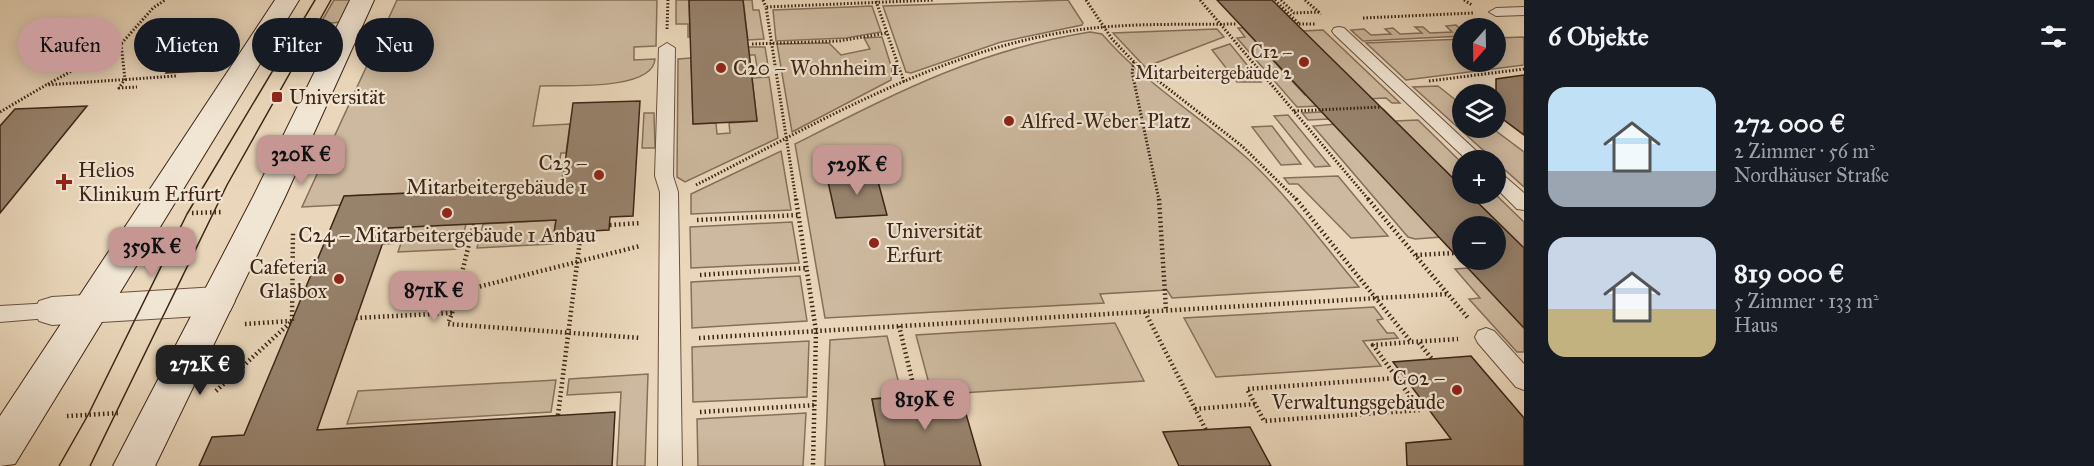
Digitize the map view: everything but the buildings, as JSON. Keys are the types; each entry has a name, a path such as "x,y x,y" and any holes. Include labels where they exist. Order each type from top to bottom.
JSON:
{"main road":[{"path":"0,451 287,0"},
{"path":"134,466 217,301 362,0"},
{"path":"52,311 217,301"}],"lane":[{"path":"1496,12 1524,11"},
{"path":"1339,31 1466,150"},
{"path":"667,48 664,176 669,192 670,230 670,466"},
{"path":"1506,187 1524,204"},
{"path":"0,314 52,311"},
{"path":"1486,337 1524,380"}],"path":[{"path":"122,43 153,8 165,0"},
{"path":"763,0 766,7 816,331 813,466"},
{"path":"766,7 934,0"},
{"path":"1086,0 1134,62 1216,125 1298,201 1411,342"},
{"path":"1200,0 1447,294 1486,337"},
{"path":"1275,0 1298,24 1309,24"},
{"path":"1281,0 1294,13 1319,12"},
{"path":"876,1 904,82"},
{"path":"1362,18 1496,12"},
{"path":"669,192 688,189 904,82 961,59 1058,33 1106,28 1236,24"},
{"path":"752,44 839,40 887,33"},
{"path":"122,53 125,80 118,88 137,87"},
{"path":"1134,62 1132,72 1158,188 1166,310"},
{"path":"1395,85 1524,69"},
{"path":"0,112 70,72"},
{"path":"46,85 176,76"},
{"path":"1294,111 1417,105"},
{"path":"187,213 224,212 228,204"},
{"path":"610,225 644,223 644,213"},
{"path":"458,292 578,262 670,230 798,215"},
{"path":"474,224 448,324 670,340 1447,294"},
{"path":"215,391 292,321 293,226"},
{"path":"558,415 582,232"},
{"path":"1415,255 1452,253"},
{"path":"691,275 807,268"},
{"path":"1144,312 1206,430"},
{"path":"356,318 452,313"},
{"path":"247,324 292,321"},
{"path":"899,326 916,396"},
{"path":"1398,378 1247,389 1264,421 1420,410 1398,378 1373,345 1486,337"},
{"path":"1418,342 1432,359"},
{"path":"1196,408 1255,404"},
{"path":"670,414 816,405"},
{"path":"62,423 66,416 125,412"}],"shaded area":[{"path":"334,0 352,0 343,20 324,18"},
{"path":"397,0 657,0 656,46 634,47 634,60 655,59 651,69 640,77 624,81 606,84 540,86 533,126 570,124 566,153 561,153 559,164 564,165 561,186 345,196 340,205 302,207 364,72 434,72 434,18 389,18"},
{"path":"676,0 689,0 690,37 688,37 688,24 676,24"},
{"path":"743,0 752,0 753,10 759,10 764,39 748,40"},
{"path":"1068,0 1083,23 1082,25 1001,42 911,73 906,72 883,6"},
{"path":"872,6 881,32 846,38 776,41 773,10"},
{"path":"1415,27 1423,27 1430,33 1452,32 1452,37 1363,41 1351,30 1364,29 1371,35 1391,34 1385,29 1393,28 1400,34 1422,33"},
{"path":"1238,28 1243,28 1305,95 1331,94 1342,105 1297,107 1237,38 1245,37"},
{"path":"1217,29 1224,37 1145,67 1113,33"},
{"path":"1323,30 1400,103 1392,103 1386,98 1366,99 1303,31"},
{"name":"Alfred-Weber-Platz","path":"1090,32 1102,34 1118,52 1154,84 1248,159 1292,205 1359,287 1172,298 1167,290 1100,294 1104,303 825,318 795,144 903,91 974,62 1010,50"},
{"path":"882,37 892,69 891,80 792,132 777,44 829,43 841,55 870,49 864,38"},
{"path":"1524,37 1524,65 1506,67 1506,38"},
{"path":"1452,39 1452,72 1469,72 1406,80 1366,43"},
{"path":"1230,44 1261,82 1237,82 1212,50"},
{"path":"748,47 765,47 769,72 758,73 755,55 749,55"},
{"path":"691,58 693,124 716,123 717,134 730,133 729,123 757,121 752,78 769,77 778,138 685,182 677,177 678,59"},
{"path":"1438,86 1452,97 1452,122 1413,87"},
{"path":"1383,109 1395,121 1372,122 1352,118 1308,120 1302,113"},
{"path":"644,113 654,113 655,148 642,148"},
{"path":"1288,115 1330,166 1315,167 1274,116"},
{"path":"1418,120 1452,153 1452,177 1395,121"},
{"path":"1336,124 1441,237 1415,239 1408,237 1313,126"},
{"path":"1272,126 1301,164 1281,165 1252,127"},
{"path":"1470,138 1505,138 1524,152 1524,187 1506,171 1506,150 1483,150"},
{"path":"781,151 791,210 691,214 691,194"},
{"path":"1338,176 1388,236 1351,238 1298,184 1289,184 1284,178"},
{"path":"1479,204 1505,204 1524,222 1524,248 1506,230 1506,216 1491,216"},
{"path":"556,220 553,244 477,248 483,224"},
{"path":"792,222 799,263 691,268 690,227"},
{"path":"466,224 460,249 398,252 401,243 383,244 388,228"},
{"path":"1456,270 1471,270 1524,328 1524,352 1517,352 1469,299 1480,298"},
{"path":"800,276 807,321 692,328 691,282"},
{"path":"1374,307 1383,319 1377,320 1387,333 1394,333 1398,338 1363,341 1381,366 1216,377 1184,318"},
{"path":"1115,323 1144,381 932,395 916,335"},
{"path":"887,336 902,396 872,399 885,466 825,466 830,340"},
{"path":"809,341 807,397 693,402 692,347"},
{"path":"648,374 645,466 617,466 621,392 567,395 569,379"},
{"path":"556,380 551,412 347,424 358,391"},
{"path":"806,413 803,466 698,466 697,419"}],"tram line":[{"path":"59,466 88,415 187,214 315,0"},
{"path":"90,466 227,185 331,0"}],"place":[{"name":"C12 – Mitarbeitergebäude 2","path":"1304,62"},
{"name":"C20 – Wohnheim 1","path":"721,68"},
{"name":"Universität","path":"277,97"},
{"name":"Alfred-Weber-Platz","path":"1009,121"},
{"name":"C23 – Mitarbeitergebäude 1","path":"599,175"},
{"name":"Helios Klinikum Erfurt","path":"64,182"},
{"name":"C24 – Mitarbeitergebäude 1 Anbau","path":"447,213"},
{"name":"Universität Erfurt","path":"874,243"},
{"name":"Cafeteria Glasbox","path":"339,279"},
{"name":"C02 – Verwaltungsgebäude","path":"1457,390"}]}
